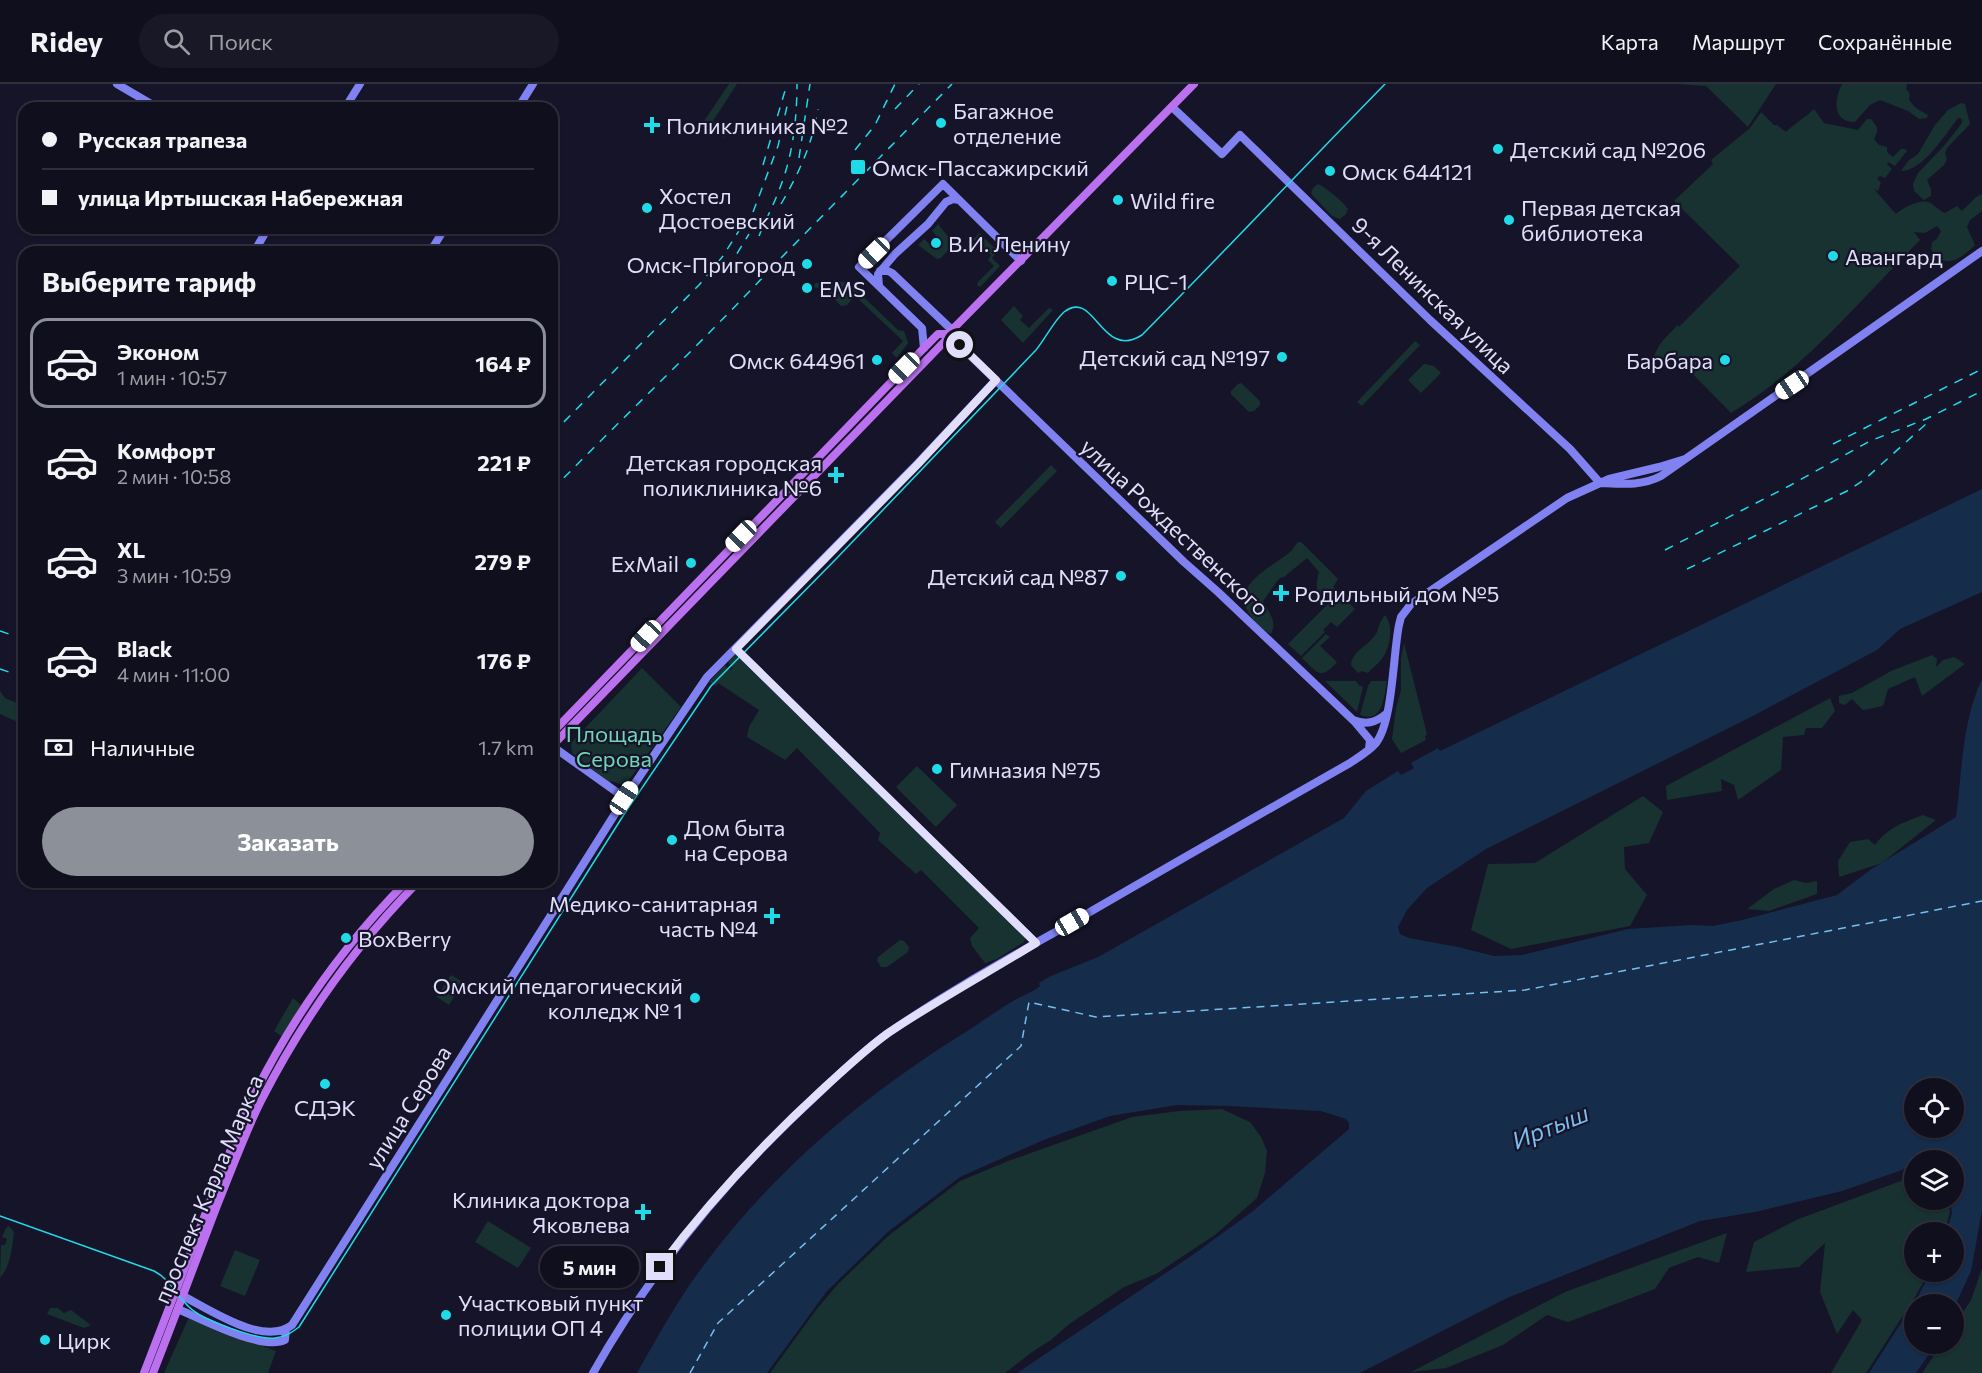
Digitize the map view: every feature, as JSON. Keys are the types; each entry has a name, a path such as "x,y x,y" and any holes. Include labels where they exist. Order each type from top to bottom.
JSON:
{"main road":[{"path":"558,727 836,453 945,340 950,332 1194,84"},
{"path":"558,739 795,480 938,334 950,332"},
{"path":"828,446 836,453"},
{"path":"795,480 802,487"},
{"name":"проспект Карла Маркса","path":"153,1373 178,1309 179,1294 227,1159 265,1074 302,1012 344,953 375,913 400,888"},
{"name":"проспект Карла Маркса","path":"144,1373 261,1100 309,1016 351,958 386,915 412,888"}],"street":[{"path":"117,84 148,102"},
{"path":"349,102 360,84"},
{"path":"522,102 533,84"},
{"name":"9-я Ленинская улица","path":"1172,107 1222,154 1240,135 1430,320 1570,449 1600,483"},
{"path":"924,348 922,328 859,267 943,184 1021,261"},
{"path":"880,288 877,278 880,271 895,254 928,224 946,202 959,200"},
{"path":"1600,483 1650,482 1982,251"},
{"name":"улица Рождественского","path":"880,271 892,273 996,380 1184,562 1365,732"},
{"name":"улица Серова","path":"286,1329 294,1323 303,1309 624,798 707,677 918,464 996,380"},
{"path":"593,1373 632,1308 671,1252 738,1174 796,1113 852,1063 887,1034 1036,943 1350,763 1376,743 1382,730 1399,625 1401,617 1411,604 1558,504 1585,489 1621,475 1685,459"},
{"path":"1648,470 1653,477 1650,482"},
{"path":"736,649 1036,943"},
{"path":"1352,719 1372,723 1378,721 1386,713"},
{"path":"1365,732 1372,733 1382,730"},
{"path":"1365,732 1370,740 1369,749"},
{"path":"558,750 624,798"},
{"path":"178,1309 251,1339 271,1343 285,1340 286,1329 270,1332 252,1329 216,1315 179,1294"}],"green space":[{"path":"729,84 737,84 713,121 727,131 727,135 723,137 704,121"},
{"path":"1674,84 1776,84 1748,127 1706,86"},
{"path":"1842,84 1907,84 1909,100 1916,108 1928,115 1927,118 1919,119 1908,111 1880,100 1870,105 1855,122 1848,121 1842,118 1837,109 1837,96"},
{"path":"1961,103 1965,104 1970,124 1947,148 1945,154 1947,159 1944,165 1927,180 1931,196 1924,200 1914,191 1913,184 1918,173 1943,147 1962,123 1962,119 1958,118 1925,159 1901,171 1908,161 1918,154 1935,125 1948,110"},
{"path":"1814,109 1824,123 1858,130 1867,119 1871,119 1877,129 1874,139 1879,145 1887,147 1887,152 1893,157 1901,149 1907,151 1895,166 1888,162 1887,164 1892,169 1885,178 1880,176 1877,178 1881,183 1878,191 1874,189 1896,214 1902,209 1925,201 1945,213 1957,206 1962,211 1982,194 1982,211 1970,220 1967,227 1975,245 1958,258 1941,260 1931,249 1932,242 1937,239 1941,231 1937,226 1925,233 1914,232 1920,240 1808,355 1758,395 1731,413 1672,353 1667,359 1654,358 1660,344 1667,336 1678,325 1679,327 1740,266 1674,201 1713,164 1711,160 1750,128 1761,112 1774,125 1786,132"},
{"path":"1318,184 1348,209 1340,219 1332,216 1312,195 1311,192"},
{"path":"938,224 954,244 941,258 937,259 918,245 924,239 934,248 941,246 941,240 932,231"},
{"path":"979,233 998,251 992,258 1000,266 980,287 977,285 978,282 994,266 988,260 991,255 976,241 971,242"},
{"path":"848,282 898,330 904,331 908,343 897,358 892,353 903,341 855,296 847,305 841,306 823,287 813,286 816,283"},
{"path":"1014,306 1023,316 1020,320 1029,328 1049,308 1053,310 1023,343 1001,320"},
{"path":"1415,341 1420,345 1362,406 1357,402"},
{"path":"1424,364 1434,366 1441,373 1421,393 1408,380"},
{"path":"1241,383 1260,401 1260,405 1254,411 1249,412 1231,394 1231,391"},
{"path":"1051,465 1057,471 1001,528 995,522"},
{"path":"1298,542 1301,542 1338,579 1333,587 1355,609 1337,627 1331,622 1323,630 1325,632 1301,656 1288,644 1337,595 1322,607 1317,603 1319,572 1307,558 1280,578 1263,601 1273,621 1271,634 1259,626 1245,605 1245,595 1254,579 1289,553"},
{"path":"1385,615 1388,619 1390,634 1385,654 1368,673 1362,671 1358,673 1351,665 1352,660 1358,651 1374,637"},
{"path":"1326,634 1330,637 1320,646 1337,662 1327,672 1319,673 1302,658"},
{"path":"1404,643 1427,734 1426,740 1401,753 1392,739 1401,690 1401,658"},
{"path":"735,654 739,655 1026,937 1024,942 997,959 985,963 972,946 970,938 979,928 921,870 916,874 878,840 880,833 797,748 785,760 747,737 749,727 759,710 718,683 716,686 709,682 725,665 730,670 733,668 728,662"},
{"path":"1932,655 1937,659 1936,667 1943,660 1954,657 1965,664 1922,696 1915,677 1888,689 1883,706 1863,710 1852,699 1845,705 1839,703 1839,696 1852,693 1891,671"},
{"name":"Площадь Серова","path":"642,668 681,707 625,786 612,781 609,783 572,753 571,743"},
{"path":"1325,681 1356,681 1363,687 1357,712"},
{"path":"1371,681 1387,681 1381,707 1374,716 1368,717 1360,715"},
{"path":"0,691 5,698 18,703 18,722 0,714"},
{"path":"1830,698 1835,711 1822,728 1806,728 1804,735 1783,737 1781,770 1738,800 1734,785 1721,779 1722,791 1667,800 1666,786"},
{"path":"917,766 957,805 936,827 896,787"},
{"path":"1643,796 1663,812 1649,843 1624,847 1625,869 1647,895 1630,926 1511,949 1471,930 1488,864 1535,863"},
{"path":"1923,815 1936,820 1882,863 1839,877 1838,861 1850,842 1868,839 1875,845 1890,830"},
{"path":"1794,880 1806,883 1817,881 1817,894 1769,911 1747,909 1774,889"},
{"path":"900,940 909,947 908,952 887,967 881,967 877,961 878,957"},
{"path":"451,975 463,982 449,1005 437,997"},
{"path":"293,998 303,1007 284,1038 274,1031"},
{"path":"1222,1109 1250,1122 1261,1137 1267,1151 1265,1173 1257,1198 1215,1235 1156,1274 1124,1287 1068,1325 1005,1373 770,1373 838,1284 888,1236 960,1181 1008,1161 1132,1117 1179,1111"},
{"path":"1904,1180 1904,1210 1950,1210 1947,1222 1904,1222 1904,1282 1923,1282 1917,1294 1904,1294 1904,1314 1866,1373 1831,1373 1862,1320 1853,1310 1837,1334 1820,1292 1825,1243 1799,1267 1746,1272 1754,1242 1796,1220"},
{"path":"488,1221 531,1248 518,1268 475,1242"},
{"path":"9,1226 14,1232 12,1250 7,1268 0,1278 1,1245 5,1245 7,1239 2,1237"},
{"path":"1727,1233 1719,1263 1698,1257 1669,1268 1655,1289 1568,1322 1547,1315 1503,1345 1446,1368 1411,1372 1565,1292"},
{"path":"235,1250 260,1260 245,1296 220,1286"},
{"path":"1982,1268 1982,1373 1922,1373 1935,1354 1964,1354 1964,1310 1971,1300"},
{"path":"50,1308 58,1308 64,1313 71,1310 91,1325 84,1328 47,1314"},
{"path":"189,1317 276,1351 268,1373 164,1373"}],"water":[{"name":"Иртыш","path":"1982,489 1982,592 1900,629 1877,650 1749,718 1486,849 1427,888 1407,910 1398,927 1400,934 1409,938 1494,956 1522,955 1628,929 1713,926 1837,895 1870,870 1956,817 1970,712 1982,679 1982,1211 1971,1271 1960,1294 1919,1294 1926,1282 1964,1282 1964,1222 1949,1222 1952,1210 1964,1210 1964,1150 1904,1150 1904,1168 1902,1170 1842,1191 1755,1212 1700,1221 1507,1298 1360,1373 1017,1373 1194,1254 1253,1211 1349,1129 1346,1119 1321,1111 1177,1105 1110,1116 1046,1139 960,1177 889,1231 827,1291 767,1373 637,1373 686,1291 731,1231 790,1167 889,1083 1006,1005 1035,990 1040,986 1039,983 1051,976 1098,957 1344,818 1366,791 1398,771 1401,775 1414,768 1411,763 1438,748 1440,751"},
{"path":"1904,1318 1904,1354 1929,1354 1916,1373 1869,1373"}],"ferry route":[{"path":"690,1373 718,1323 1021,1046 1029,1002 1096,1017 1525,990 1982,901"}],"tram line":[{"path":"0,1216 154,1271 169,1283 189,1307 205,1318 230,1328 256,1336 275,1338 282,1337 299,1327 623,816 711,686 1036,350 1064,312 1075,307 1084,309 1107,333 1117,339 1128,340 1142,335 1385,84"}],"railway":[{"path":"763,165 787,84"},
{"path":"759,236 779,191 789,161 795,122 797,84"},
{"path":"799,158 810,84"},
{"path":"855,150 875,125 895,84"},
{"path":"895,109 919,84"},
{"path":"781,258 952,84"},
{"path":"747,228 778,146 788,102"},
{"path":"781,204 804,158 818,109"},
{"path":"558,428 699,285 723,256 740,229"},
{"path":"728,268 749,234"},
{"path":"558,484 778,261"},
{"path":"1833,444 1982,369"},
{"path":"1665,550 1870,441 1926,419 1982,391"},
{"path":"1687,569 1847,491 1864,480 1926,424"},
{"path":"0,631 18,637"},
{"path":"0,669 18,675"}],"place":[{"name":"Багажное отделение","path":"941,123"},
{"name":"Поликлиника №2","path":"652,125"},
{"name":"Детский сад №206","path":"1498,149"},
{"name":"Омск-Пассажирский","path":"858,167"},
{"name":"Омск 644121","path":"1330,171"},
{"name":"Wild fire","path":"1118,200"},
{"name":"Хостел Достоевский","path":"647,208"},
{"name":"Первая детская библиотека","path":"1509,220"},
{"name":"В.И. Ленину","path":"936,243"},
{"name":"Авангард","path":"1833,256"},
{"name":"Омск-Пригород","path":"807,264"},
{"name":"РЦС-1","path":"1112,281"},
{"name":"EMS","path":"807,288"},
{"name":"Детский сад №197","path":"1282,357"},
{"name":"Омск 644961","path":"877,360"},
{"name":"Барбара","path":"1725,360"},
{"name":"Детская городская поликлиника №6","path":"836,475"},
{"name":"ExMail","path":"691,563"},
{"name":"Детский сад №87","path":"1121,576"},
{"name":"Родильный дом №5","path":"1281,593"},
{"name":"Гимназия №75","path":"937,769"},
{"name":"Дом быта на Серова","path":"672,840"},
{"name":"Медико-санитарная часть №4","path":"772,916"},
{"name":"BoxBerry","path":"346,938"},
{"name":"Омский педагогический колледж № 1","path":"695,998"},
{"name":"СДЭК","path":"325,1084"},
{"name":"Клиника доктора Яковлева","path":"643,1212"},
{"name":"Участковый пункт полиции ОП 4","path":"446,1315"},
{"name":"Цирк","path":"45,1340"}],"route":[{"path":"660,1267 738,1174 796,1113 852,1063 887,1034 1036,943 736,649 918,464 996,380 960,345"}]}
